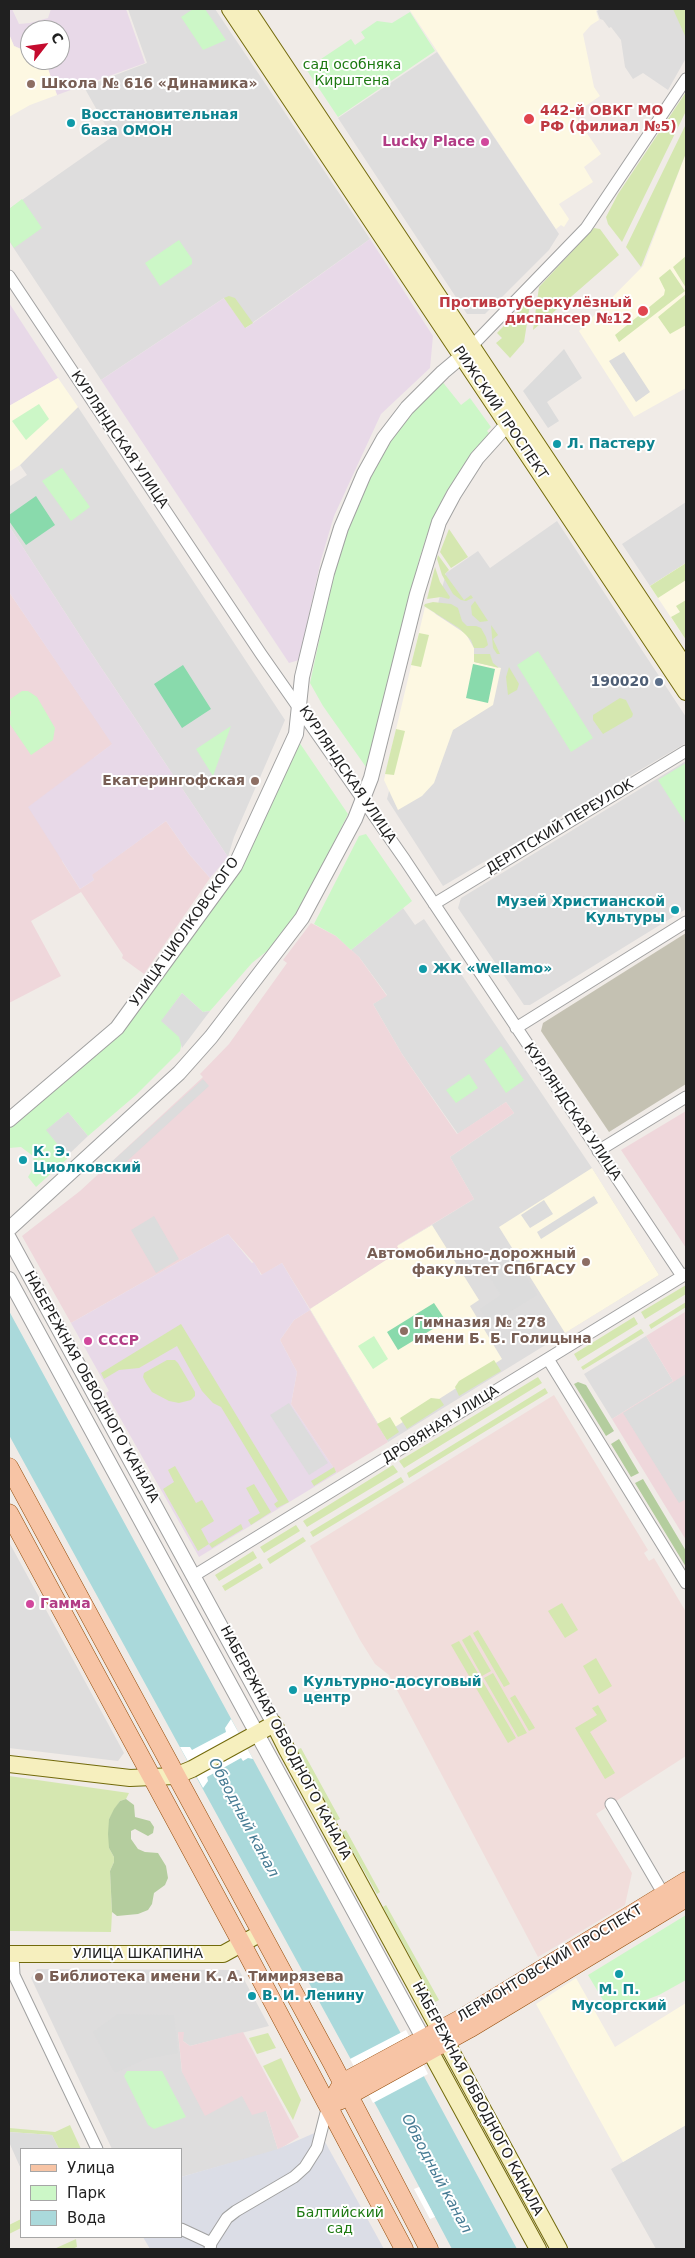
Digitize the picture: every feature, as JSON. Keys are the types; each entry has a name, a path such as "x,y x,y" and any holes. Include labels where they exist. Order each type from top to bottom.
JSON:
{"main road":[{"name":"РИЖСКИЙ ПРОСПЕКТ","path":"230,9 686,668"},
{"name":"РИЖСКИЙ ПРОСПЕКТ","path":"247,9 467,351"},
{"name":"РИЖСКИЙ ПРОСПЕКТ","path":"512,418 686,692"},
{"path":"9,1467 346,2090 429,2249"},
{"path":"9,1514 242,1944 404,2249"},
{"path":"9,1764 130,1778 175,1776 192,1769 274,1724"},
{"name":"НАБЕРЕЖНАЯ ОБВОДНОГО КАНАЛА","path":"274,1724 559,2249"},
{"name":"ЛЕРМОНТОВСКИЙ ПРОСПЕКТ","path":"346,2090 443,2036 668,1901 686,1881"},
{"name":"ЛЕРМОНТОВСКИЙ ПРОСПЕКТ","path":"668,1901 686,1898"},
{"name":"УЛИЦА ШКАПИНА","path":"11,1954 223,1954 262,1934"},
{"name":"НАБЕРЕЖНАЯ ОБВОДНОГО КАНАЛА","path":"422,2048 538,2249"},
{"path":"328,2105 346,2090"}],"street":[{"name":"УЛИЦА ЦИОЛКОВСКОГО","path":"9,1120 117,1028 235,866 296,734 302,677 327,573 341,528 364,474 380,444 407,408 467,351 586,228 686,78"},
{"name":"КУРЛЯНДСКАЯ УЛИЦА","path":"9,276 261,654 363,799 598,1151 684,1275"},
{"path":"9,1229 179,1073 211,1037 302,918 355,819 377,760 417,594 433,537 459,486 487,445 512,418"},
{"name":"ДЕРПТСКИЙ ПЕРЕУЛОК","path":"434,904 686,751"},
{"path":"516,1028 686,922"},
{"path":"598,1151 686,1097"},
{"name":"НАБЕРЕЖНАЯ ОБВОДНОГО КАНАЛА","path":"9,1238 195,1575 274,1724"},
{"name":"ДРОВЯНАЯ УЛИЦА","path":"195,1575 684,1275"},
{"name":"НАБЕРЕЖНАЯ ОБВОДНОГО КАНАЛА","path":"9,1279 258,1732 422,2048"},
{"path":"548,1359 686,1583"},
{"path":"611,1804 668,1901"},
{"path":"11,1954 14,1975 96,2148"},
{"path":"182,2230 210,2246 220,2228 236,2210 278,2187 305,2167 317,2148 328,2105"}],"shaded area":[{"path":"9,9 12,9 20,24 20,49 14,46 9,34"},
{"path":"51,9 126,9 145,63 57,95 48,70 70,70 70,20 41,20 48,18"},
{"path":"128,9 215,9 370,239 245,328 224,298 101,380 9,241 9,209 112,137 84,87 147,63"},
{"name":"442-й ОВКГ МО РФ (филиал №5)","path":"409,9 599,9 596,11 599,20 591,25 583,34 594,87 600,96 574,114 601,154 584,167 593,182 559,204 569,219 564,227 561,225 556,229"},
{"path":"601,9 686,9 686,58 668,90 643,73 633,79 625,67 621,40 611,27 609,28 600,19 597,11"},
{"name":"Школа № 616 «Динамика»","path":"9,34 14,46 20,49 20,70 48,70 57,95 30,105 9,117"},
{"path":"437,52 559,234 549,250 485,314 467,314 338,118"},
{"name":"Противотуберкулёзный диспансер №12","path":"686,153 686,388 634,417 579,331 643,266"},
{"path":"370,239 433,336 430,368 381,414 334,516 321,560 299,660 289,663 101,380 224,298 246,328"},
{"path":"9,303 58,378 9,406"},
{"path":"564,349 582,378 547,402 559,421 548,428 523,391"},
{"path":"624,352 650,392 636,402 609,361"},
{"path":"58,378 78,407 20,465 9,472 9,406"},
{"path":"78,407 285,720 234,837 228,857 9,526 9,484 10,486 27,475 20,465"},
{"path":"686,502 686,563 650,586 622,544"},
{"path":"557,521 686,717 686,743 443,886 387,799 446,573 478,551 490,568"},
{"path":"9,526 228,857 210,878 189,854 166,821 92,875 94,880 80,889 28,807 112,744 9,592"},
{"path":"686,563 686,640 650,586"},
{"path":"9,592 113,744 95,757 62,861 80,889 94,880 91,875 166,821 189,854 210,878 144,974 122,958 123,955 81,892 31,921 61,976 9,1003"},
{"path":"425,607 466,634 474,648 474,662 501,668 493,705 453,730 434,783 422,796 398,810 384,780"},
{"path":"686,761 686,909 530,1005 524,1005 458,908 461,898"},
{"path":"403,908 415,925 424,919 592,1168 659,1275 388,1442 310,1309 397,1246 474,1199 450,1157 514,1113 506,1102 458,1134 402,1054 373,1004 387,995 359,957 351,950"},
{"path":"311,923 336,936 359,957 387,996 373,1004 402,1054 457,1134 506,1102 514,1113 450,1157 474,1199 398,1245 400,1251 310,1309 282,1263 262,1275 254,1263 228,1234 71,1323 22,1236 80,1191 203,1077 200,1074 229,1044 287,963 283,960"},
{"path":"686,933 686,1084 609,1132 541,1031 543,1023"},
{"path":"182,993 203,1012 210,1011 182,1048 179,1037 161,1021"},
{"path":"203,1079 209,1086 113,1174 106,1167"},
{"path":"686,1111 686,1248 621,1150"},
{"path":"68,1112 88,1136 67,1156 46,1130"},
{"name":"Автомобильно-дорожный факультет СПбГАСУ","path":"592,1168 659,1275 565,1333 499,1227"},
{"path":"594,1196 598,1203 541,1239 537,1232"},
{"path":"544,1200 553,1214 530,1228 521,1215"},
{"path":"154,1216 179,1259 156,1273 131,1230"},
{"name":"Гимназия № 278 имени Б. Б. Голицына","path":"432,1225 479,1300 470,1306 502,1359 384,1434 310,1309 400,1251 397,1246"},
{"path":"228,1234 252,1263 254,1262 261,1275 282,1263 310,1310 294,1320 280,1340 297,1372 291,1404 337,1473 199,1557 106,1393 109,1391 71,1323"},
{"path":"514,1257 537,1295 490,1324 480,1309 501,1295 488,1274"},
{"path":"310,1310 388,1442 337,1473 291,1404 297,1372 280,1340 294,1320"},
{"path":"685,1312 686,1540 612,1419 673,1381 646,1336"},
{"path":"646,1336 673,1381 612,1419 584,1374"},
{"path":"686,1374 686,1499 679,1503 623,1413"},
{"path":"554,1395 648,1550 644,1553 649,1561 654,1558 686,1612 686,1756 596,1814 632,1873 625,1905 538,1957 389,1675 375,1664 360,1640 310,1546"},
{"path":"289,1403 328,1463 309,1475 270,1415"},
{"path":"9,1542 124,1753 118,1761 9,1748"},
{"path":"37,1969 239,1970 269,2026 190,2046 183,2041 178,2032 182,2072 242,2096 266,2111 278,2150 182,2177 182,2148 112,2148 31,1978"},
{"path":"576,1978 615,2047 686,2003 686,2125 623,2162 536,2004"},
{"path":"118,2014 174,2015 178,2053 146,2059 115,2073 93,2032"},
{"path":"178,2032 184,2032 183,2041 190,2046 243,2032 299,2137 278,2150 266,2111 252,2115 242,2096 205,2116 182,2072"},
{"path":"686,2125 686,2249 656,2249 611,2169"},
{"path":"319,2131 384,2249 150,2249 144,2238 182,2238 182,2177 278,2149"},
{"path":"9,2132 52,2135 58,2148 20,2148 20,2167 9,2142"}],"green space":[{"path":"193,9 205,9 226,40 203,50 181,17"},
{"path":"673,9 686,9 686,38"},
{"name":"сад особняка Кирштена","path":"410,12 435,51 338,117 306,69 314,63 317,66 323,62 321,59 351,39 355,45 365,38 361,32 377,21 392,23"},
{"path":"686,92 686,111 622,242 608,224 606,217 618,194"},
{"path":"686,124 686,153 641,267 626,247"},
{"path":"22,199 42,228 14,248 9,240 9,209"},
{"path":"594,228 600,229 619,255 533,330 539,287"},
{"path":"179,240 192,259 192,264 160,286 145,263"},
{"path":"686,256 686,288 673,267"},
{"path":"670,269 685,291 619,342 615,335 664,295 665,290 659,278"},
{"path":"686,294 686,325 670,334 658,317"},
{"path":"229,296 235,298 253,323 245,328 224,298"},
{"path":"531,298 524,342 510,358 496,343 502,338 497,333"},
{"path":"441,380 461,405 470,398 491,427 487,431 489,433 446,492 427,535 419,560 371,763 366,767 323,706 310,683 331,585 349,523 374,465 403,420"},
{"path":"39,404 49,419 26,440 12,421"},
{"path":"62,468 90,507 71,521 42,481"},
{"path":"36,496 55,525 26,545 9,521 9,515"},
{"path":"449,529 468,557 451,568 440,552"},
{"path":"438,555 449,570 445,574 464,600 471,595 473,598 466,601 461,600 453,594 442,575 437,559"},
{"path":"686,563 686,580 658,598 650,586"},
{"path":"435,567 440,582 450,597 449,599 441,597 427,599"},
{"path":"686,600 686,640 671,617 680,612 676,606"},
{"path":"475,601 488,621 480,622 472,615 471,606"},
{"path":"433,602 451,604 458,608 462,621 467,626 481,628 488,645 484,648 474,648 471,640 459,628 424,606"},
{"path":"491,625 498,635 493,639 500,654 497,654 493,648"},
{"path":"419,633 429,635 421,667 411,665"},
{"path":"538,651 593,738 571,752 517,665"},
{"path":"474,654 490,654 493,663 499,668 474,662"},
{"path":"473,664 495,669 488,703 466,698"},
{"path":"183,665 211,709 182,728 154,684"},
{"path":"509,667 519,684 517,690 508,695 506,677"},
{"path":"22,691 28,691 37,697 55,728 53,740 31,755 9,723 11,712 9,700"},
{"path":"620,698 626,700 633,714 632,717 603,734 593,720 593,715"},
{"path":"231,726 213,776 196,749"},
{"path":"396,729 405,731 394,775 385,774"},
{"path":"299,742 348,814 299,913 277,943 252,963 210,1011 203,1012 182,993 162,1021 179,1036 182,1042 180,1051 136,1095 88,1136 68,1112 47,1130 67,1156 67,1159 36,1187 28,1177 34,1167 33,1156 21,1147 9,1148 9,1127 85,1063 239,870"},
{"path":"686,763 686,824 658,780"},
{"path":"366,834 412,901 351,950 336,936 314,924 359,836"},
{"path":"501,1046 524,1080 506,1093 484,1060"},
{"path":"469,1074 478,1088 456,1103 446,1090"},
{"path":"686,1285 686,1294 645,1319 641,1312"},
{"path":"686,1302 686,1307 651,1329 649,1325"},
{"path":"434,1303 446,1321 398,1350 387,1332"},
{"path":"634,1317 638,1324 578,1361 574,1354"},
{"path":"181,1324 289,1502 277,1508 274,1504 278,1501 221,1407 213,1403 202,1391 177,1346 139,1368 119,1370 104,1379 101,1373"},
{"path":"641,1329 644,1333 583,1370 581,1367"},
{"path":"374,1336 388,1359 373,1369 358,1346"},
{"path":"167,1360 175,1360 178,1363 195,1392 195,1396 191,1400 179,1403 169,1401 152,1392 146,1383 143,1377 144,1373"},
{"path":"494,1360 501,1371 459,1396 455,1387 459,1381"},
{"path":"538,1377 542,1383 404,1468 399,1461"},
{"path":"578,1382 586,1385 614,1431 606,1436 574,1384"},
{"path":"545,1388 548,1393 409,1478 407,1473"},
{"path":"431,1398 440,1399 444,1405 407,1429 400,1418"},
{"path":"390,1417 399,1432 387,1440 377,1424"},
{"path":"619,1439 639,1473 631,1477 611,1444"},
{"path":"393,1465 398,1472 307,1527 303,1521"},
{"path":"175,1466 196,1503 202,1500 214,1521 201,1529 209,1544 198,1551 163,1489 174,1482 168,1470"},
{"path":"334,1467 336,1472 314,1486 311,1481"},
{"path":"401,1477 404,1482 313,1537 310,1532"},
{"path":"643,1479 686,1551 686,1567 635,1483"},
{"path":"254,1484 271,1512 251,1525 248,1520 260,1513 246,1488"},
{"path":"241,1524 243,1529 212,1548 209,1544"},
{"path":"296,1525 300,1531 264,1553 260,1547"},
{"path":"303,1537 306,1541 270,1564 267,1559"},
{"path":"253,1551 257,1558 219,1581 215,1575"},
{"path":"260,1563 263,1568 225,1591 222,1586"},
{"path":"562,1603 578,1630 565,1638 548,1611"},
{"path":"478,1630 510,1684 504,1687 473,1633"},
{"path":"470,1635 491,1671 482,1676 462,1640"},
{"path":"459,1641 516,1738 508,1743 451,1645"},
{"path":"596,1658 612,1686 599,1694 583,1666"},
{"path":"493,1673 527,1733 518,1737 484,1678"},
{"path":"515,1695 535,1728 529,1731 510,1698"},
{"path":"598,1705 607,1721 590,1732 615,1773 605,1779 575,1728 597,1715 592,1708"},
{"path":"301,1748 340,1819 336,1821 297,1750"},
{"path":"9,1776 129,1793 126,1799 120,1801 109,1819 109,1848 114,1857 110,1871 111,1932 9,1931"},
{"path":"126,1799 134,1805 135,1817 150,1821 154,1827 153,1833 148,1836 135,1829 131,1831 131,1839 138,1849 145,1852 158,1853 166,1866 168,1878 165,1885 154,1893 152,1904 148,1910 138,1914 117,1916 112,1912 110,1871 114,1857 109,1848 109,1819 120,1801"},
{"path":"346,1830 380,1892 377,1894 342,1832"},
{"path":"386,1905 439,2000 435,2002 383,1907"},
{"path":"686,1915 686,1980 659,1995 643,2001 615,2006 603,2000 588,1975"},
{"path":"268,2033 276,2048 257,2054 249,2038"},
{"path":"281,2058 301,2100 293,2120 263,2066"},
{"path":"127,2071 162,2071 186,2117 154,2129 148,2125 124,2076"},
{"path":"70,2125 81,2148 58,2148 52,2135 9,2132 9,2128 55,2132"},
{"path":"20,2220 20,2228 9,2234 9,2225"},
{"path":"76,2239 77,2247 72,2249 54,2249"}],"water":[{"name":"Обводный канал","path":"9,1311 517,2249 452,2249 378,2109 9,1435"}],"pier":[{"path":"231,1719 253,1759 248,1758 243,1761 241,1758 207,1777 208,1781 203,1788 180,1747 190,1747 192,1750 226,1732 225,1728"},
{"path":"406,2030 428,2074 373,2103 350,2059"},
{"path":"419,2187 435,2217 430,2219 414,2189"}],"place":[{"name":"Школа № 616 «Динамика»","path":"31,84"},
{"name":"442-й ОВКГ МО РФ (филиал №5)","path":"529,119"},
{"name":"Восстановительная база ОМОН","path":"71,123"},
{"name":"Lucky Place","path":"485,142"},
{"name":"Противотуберкулёзный диспансер №12","path":"643,311"},
{"name":"Л. Пастеру","path":"557,444"},
{"name":"190020","path":"659,682"},
{"name":"Екатерингофская","path":"255,781"},
{"name":"Музей Христианской Культуры","path":"675,910"},
{"name":"ЖК «Wellamo»","path":"423,969"},
{"name":"К. Э. Циолковский","path":"23,1160"},
{"name":"Автомобильно-дорожный факультет СПбГАСУ","path":"586,1262"},
{"name":"Гимназия № 278 имени Б. Б. Голицына","path":"404,1331"},
{"name":"СССР","path":"88,1341"},
{"name":"Гамма","path":"30,1604"},
{"name":"Культурно-досуговый центр","path":"293,1690"},
{"name":"М. П. Мусоргский","path":"619,1974"},
{"name":"Библиотека имени К. А. Тимирязева","path":"39,1977"},
{"name":"В. И. Ленину","path":"252,1996"}],"park label":[{"name":"Балтийский сад","path":"340,2222"}]}
